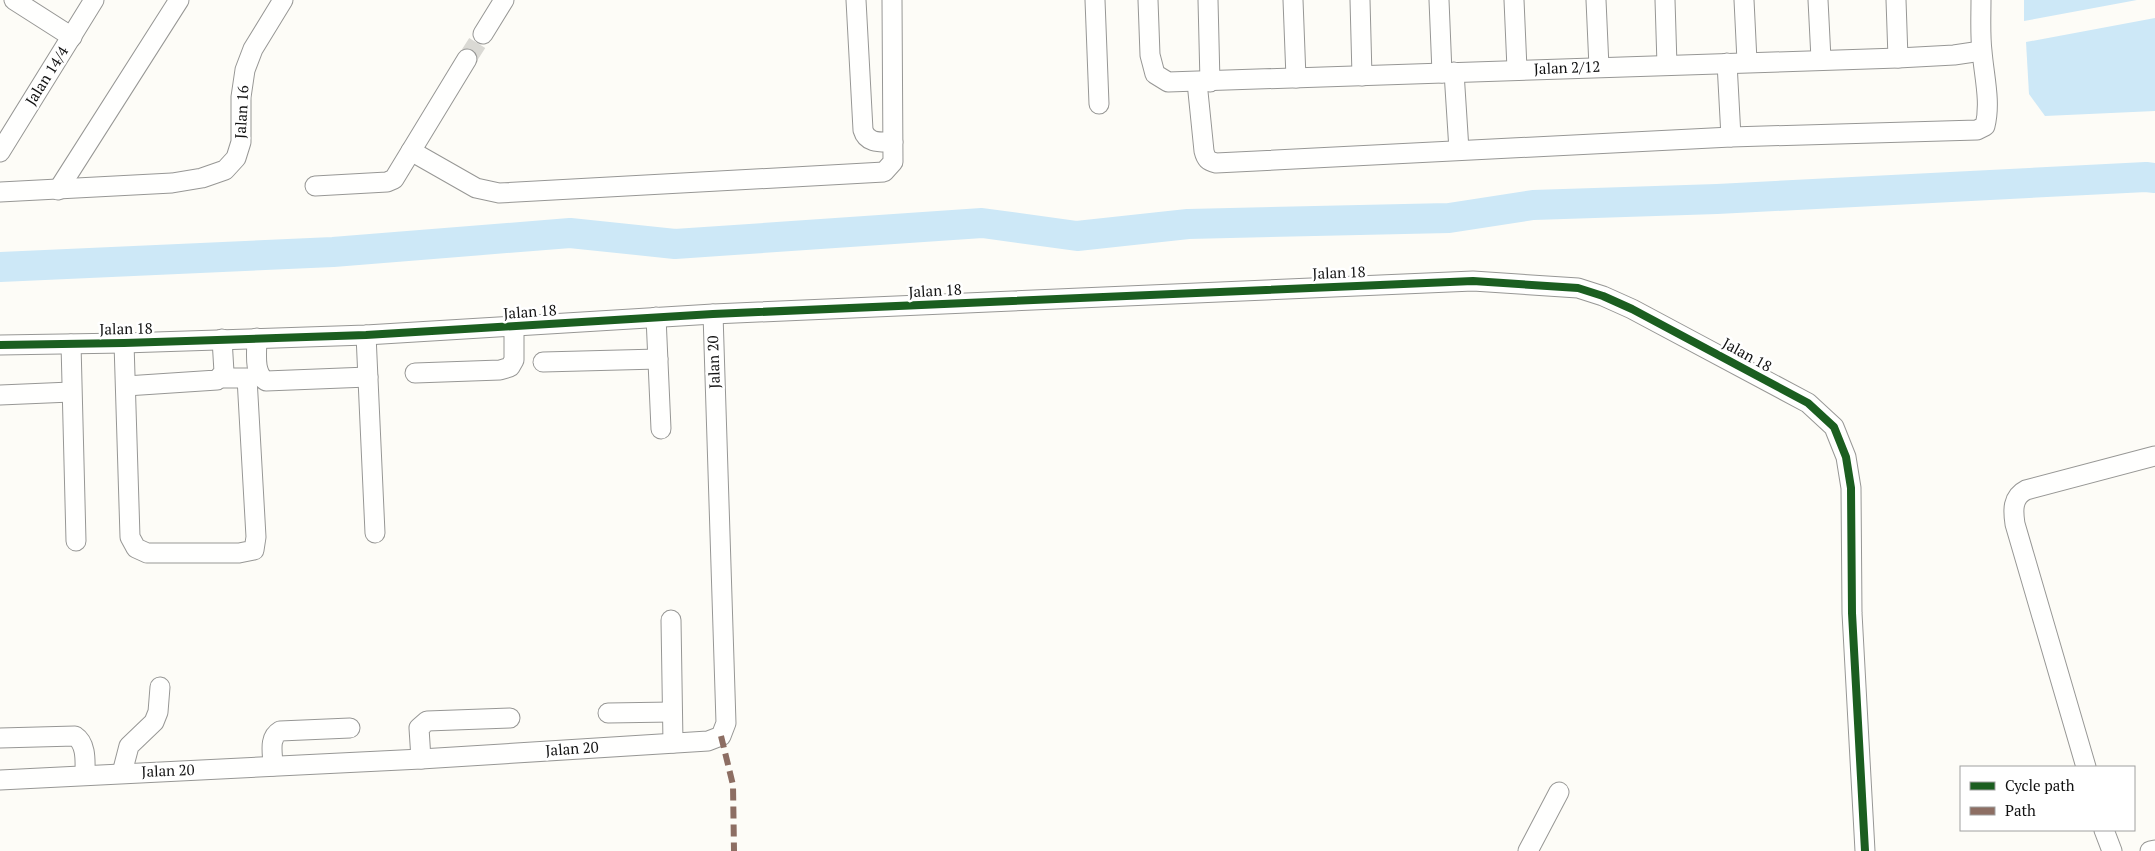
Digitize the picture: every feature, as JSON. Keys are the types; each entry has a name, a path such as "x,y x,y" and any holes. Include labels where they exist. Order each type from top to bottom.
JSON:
{"street":[{"path":"14,0 72,37"},
{"name":"Jalan 14/4","path":"0,152 94,0"},
{"path":"0,192 58,190 179,0"},
{"name":"Jalan 16","path":"58,190 172,183 202,178 225,170 236,158 241,142 241,97 245,70 252,49 283,0"},
{"path":"483,34 504,0"},
{"path":"856,0 863,130 869,140 874,142 893,142"},
{"path":"411,151 476,188 499,193 884,172 893,162 892,0"},
{"path":"1095,0 1099,104"},
{"name":"Jalan 2/12","path":"1148,0 1150,55 1155,74 1168,82 1517,69 1667,66 1821,59 1898,58 1954,55 1981,51"},
{"path":"1208,0 1204,82 1204,152 1205,158 1210,162 1731,137 1977,130 1985,126 1988,116 1985,73 1981,51 1981,0"},
{"path":"1293,0 1296,78"},
{"path":"1360,0 1362,76"},
{"path":"1439,0 1459,150"},
{"path":"1514,0 1517,69"},
{"path":"1596,0 1599,67"},
{"path":"1665,0 1667,66"},
{"path":"1744,0 1747,62"},
{"path":"1818,0 1821,59"},
{"path":"1896,0 1898,58"},
{"path":"315,186 387,182 394,179 467,59"},
{"path":"1727,63 1731,137"},
{"name":"Jalan 18","path":"0,345 366,335 713,314 1472,281 1578,288 1603,296 1632,309 1808,403 1834,427 1846,457 1851,488 1852,612 1865,851"},
{"name":"Jalan 20","path":"0,780 421,759 708,741 721,736 726,723 713,314"},
{"path":"656,317 661,429"},
{"path":"415,373 500,370 510,367 514,360 514,327"},
{"path":"366,335 375,533"},
{"path":"257,338 258,369 260,378 266,381 368,377"},
{"path":"221,378 224,372 222,339"},
{"path":"124,343 130,537 136,548 147,553 239,553 254,550 256,537 248,378 221,378 217,380 126,386"},
{"path":"71,344 76,541"},
{"path":"543,362 658,359"},
{"path":"0,395 71,392"},
{"path":"2086,766 2015,524 2013,512 2015,501 2020,493 2026,490 2155,456"},
{"path":"671,620 673,742"},
{"path":"122,773 129,746 154,722 158,712 160,686"},
{"path":"608,713 672,712"},
{"path":"421,759 419,728 422,724 427,722 510,718"},
{"path":"273,766 272,739 280,731 350,728"},
{"path":"0,738 75,736 81,740 84,748 85,775"},
{"path":"1528,851 1559,792"},
{"path":"2104,831 2112,851"},
{"path":"2150,851 2155,850"}],"water":[{"path":"2024,0 2137,0 2024,21"},
{"path":"2155,18 2155,111 2045,116 2029,94 2026,42"}],"waterway":[{"path":"0,267 333,252 570,233 675,244 982,223 1077,236 1188,224 1449,218 1533,205 1717,199 2155,178"}],"tunnel":[{"path":"467,59 483,34"}],"marked path":[{"path":"721,736 733,785 734,851"}],"cycle path":[{"path":"0,345 366,335 713,314 1473,281 1578,288 1603,296 1632,309 1808,403 1834,427 1846,457 1851,488 1852,613 1865,851"}]}
